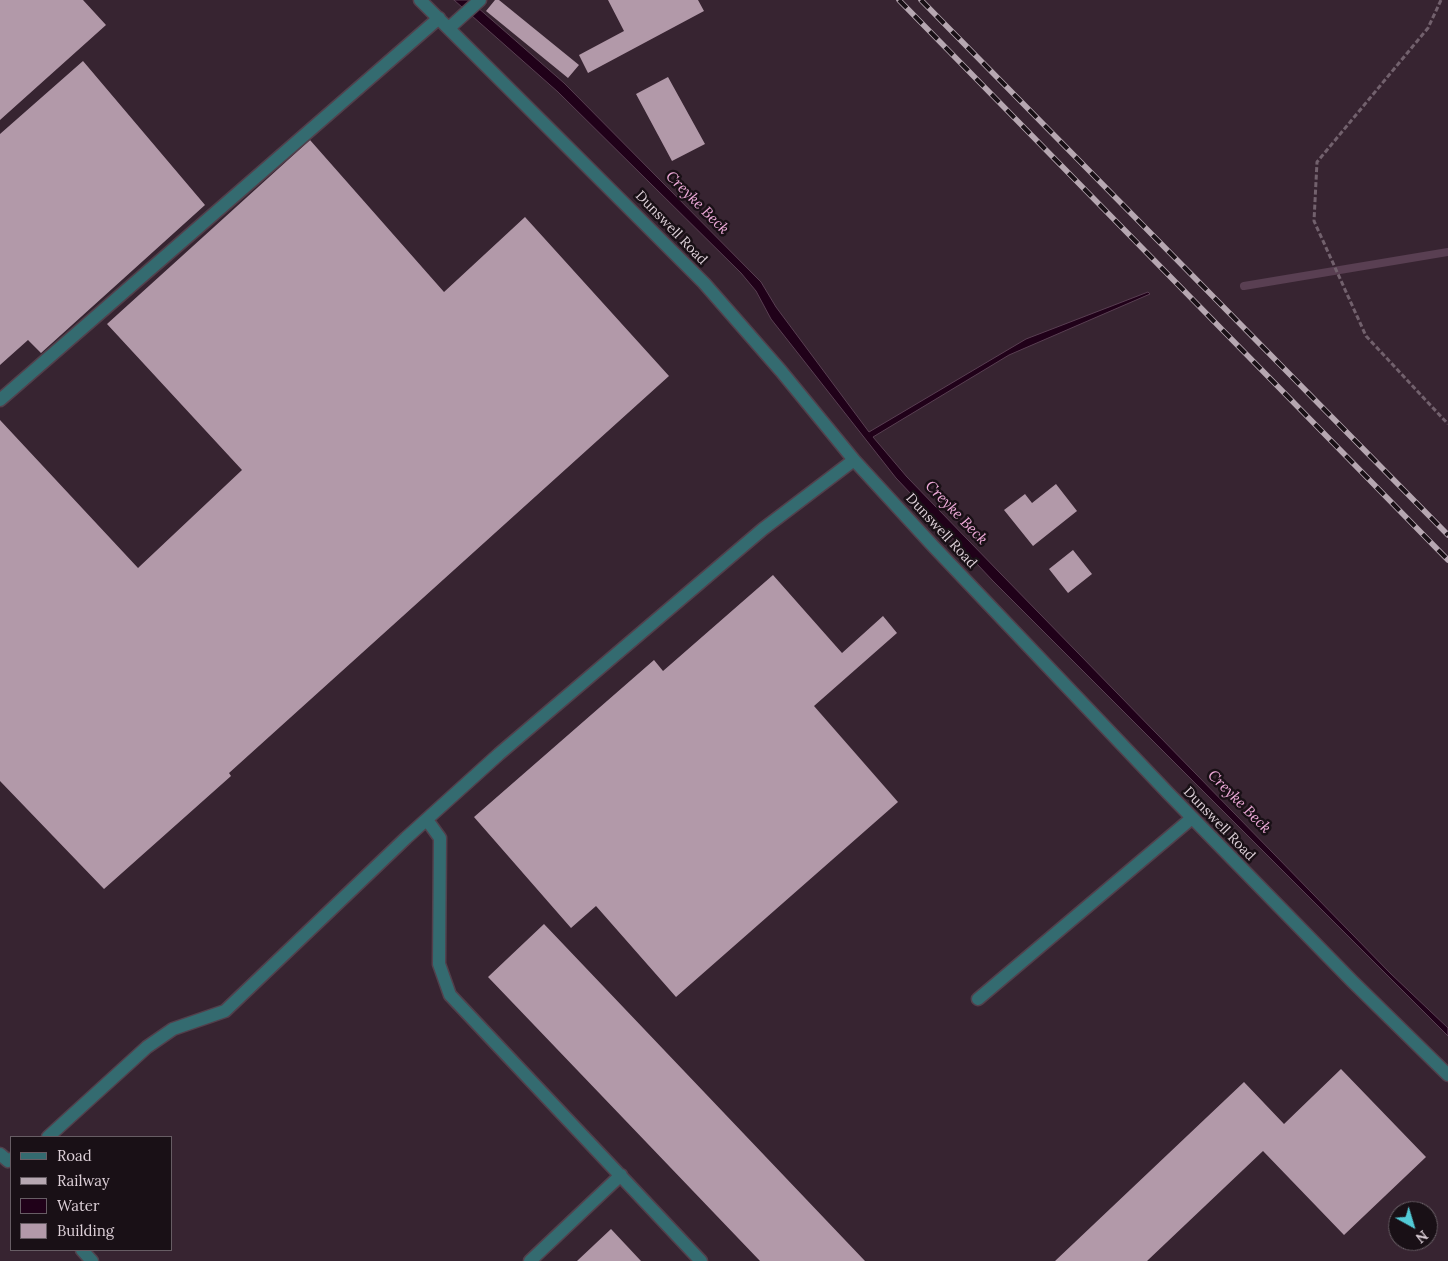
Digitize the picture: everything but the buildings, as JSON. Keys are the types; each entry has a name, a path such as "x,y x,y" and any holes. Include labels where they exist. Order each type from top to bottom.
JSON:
{"street":[{"name":"Dunswell Road","path":"420,0 704,283 781,371 854,460 1192,818 1352,981 1448,1074"},
{"path":"448,28 480,0"},
{"path":"0,400 439,18"},
{"path":"49,1136 147,1047 173,1029 225,1010 499,754 763,529 854,460"},
{"path":"978,999 1192,818"},
{"path":"427,820 440,838 439,964 450,995 701,1261"},
{"path":"530,1261 621,1175"},
{"path":"83,1251 92,1261"}],"path":[{"path":"1442,0 1428,28 1317,162 1314,221 1366,336 1448,424"}],"water":[{"path":"454,0 469,0 564,83 761,282 776,307 869,432 1026,339 1148,292 1150,294 1009,355 873,437 907,477 1001,574 1390,973 1448,1028 1448,1036 993,581 896,478 771,319 756,291 741,273 558,92"}],"waterway":[{"path":"1244,286 1448,252"}],"railway":[{"path":"899,0 1448,560"},
{"path":"921,0 1448,535"}],"water label":[{"name":"Creyke Beck","path":"697,203"},
{"name":"Creyke Beck","path":"956,513"},
{"name":"Creyke Beck","path":"1239,802"}]}
